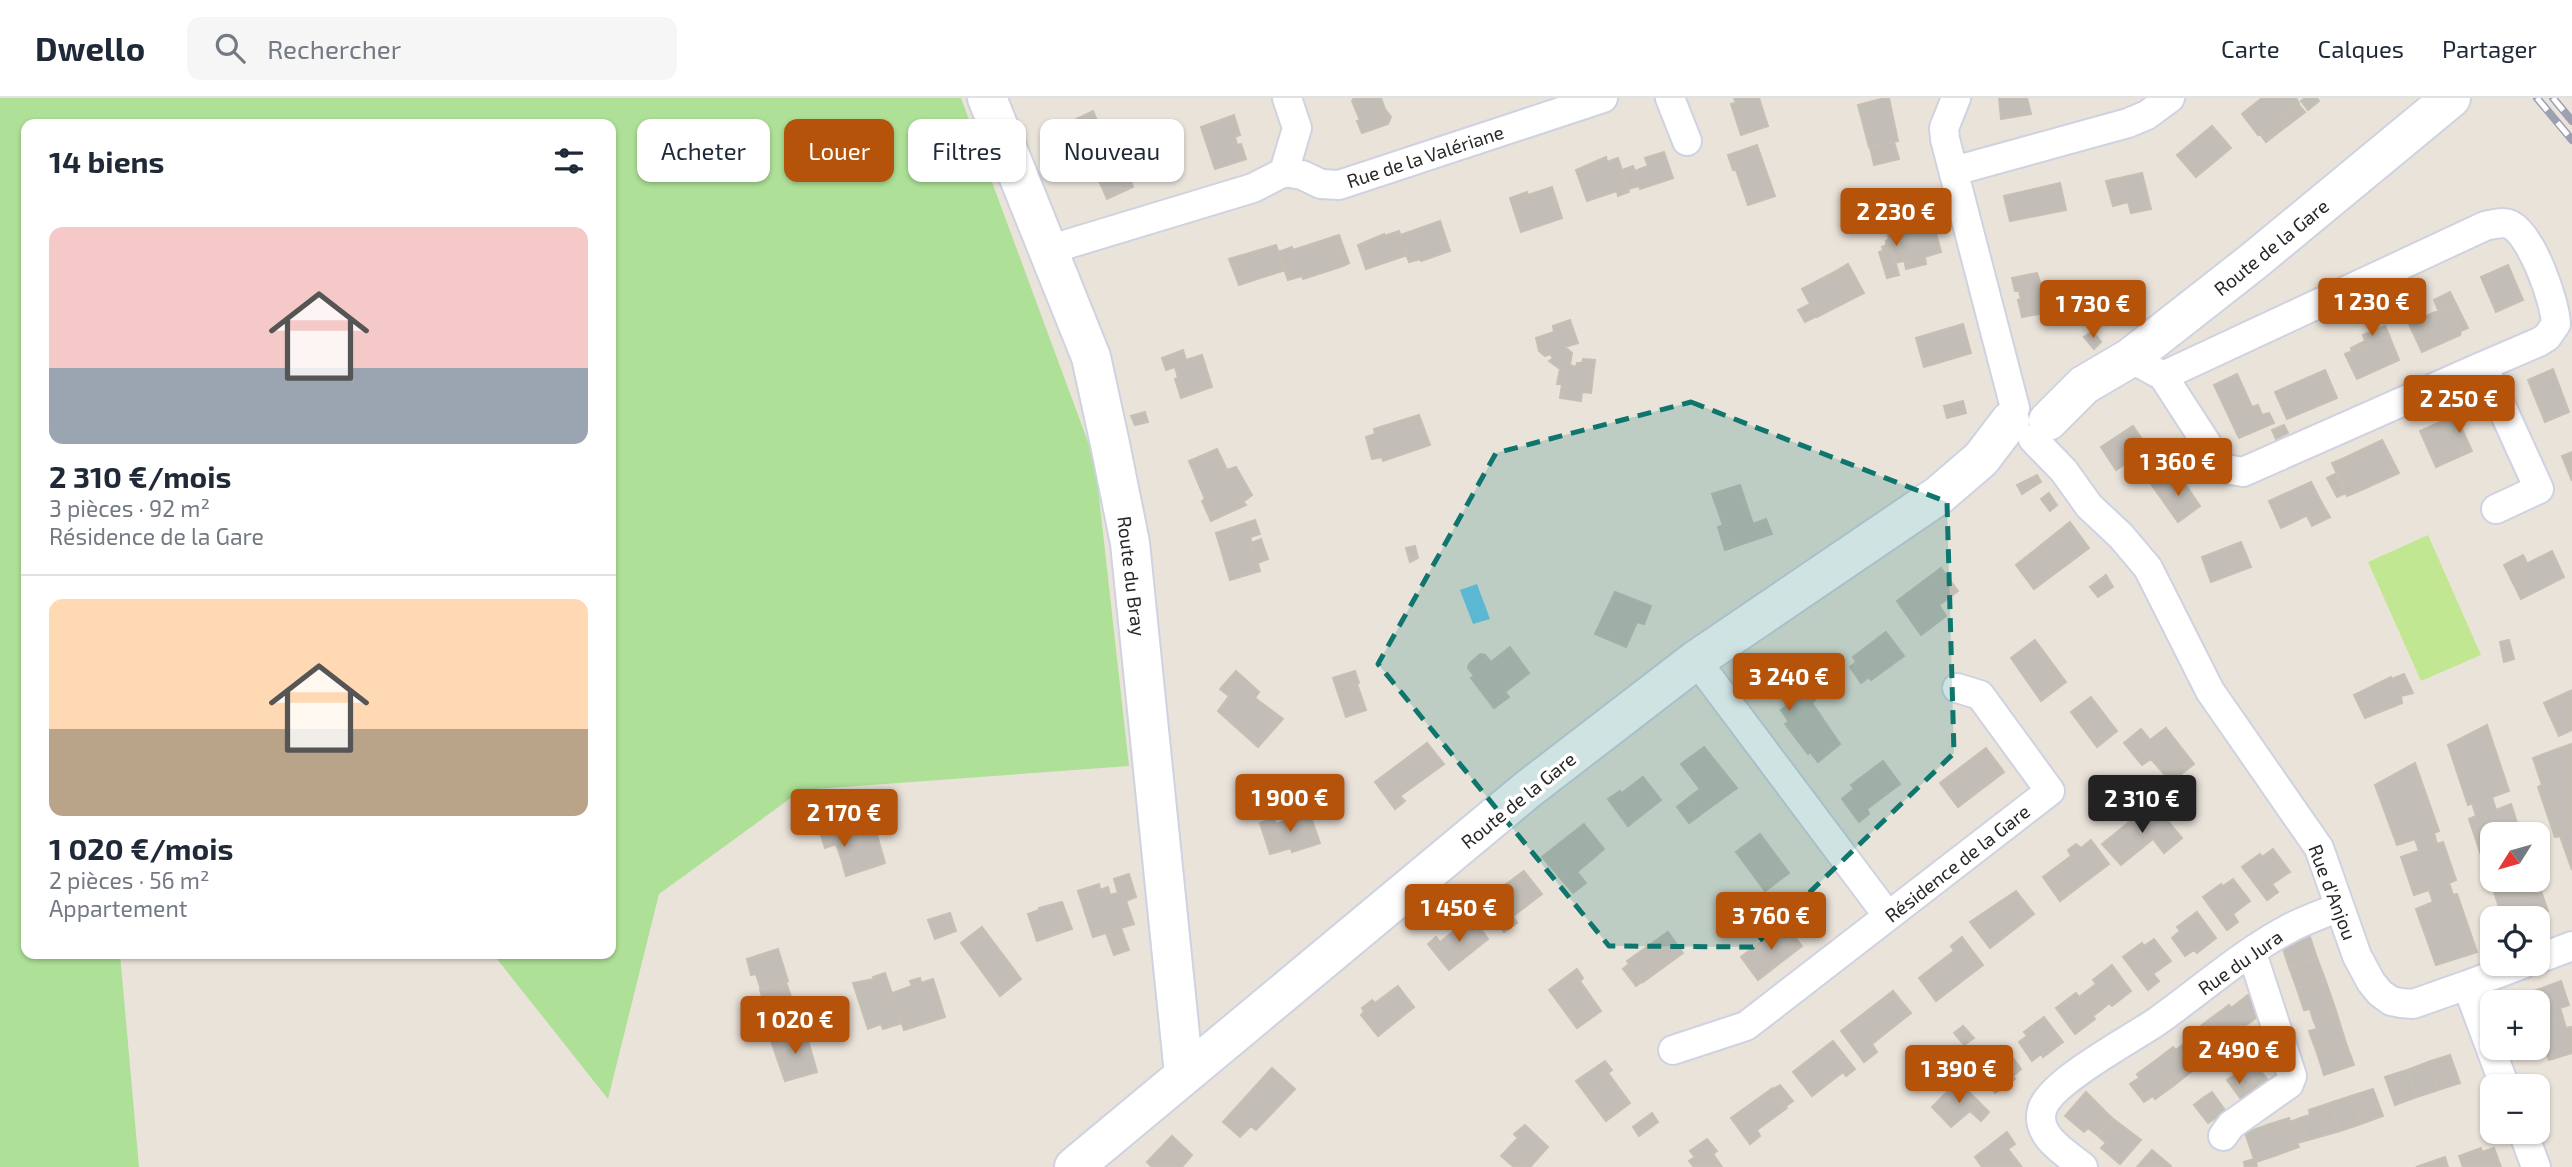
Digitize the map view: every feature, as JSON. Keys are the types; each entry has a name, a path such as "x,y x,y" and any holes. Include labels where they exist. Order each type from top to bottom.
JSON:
{"street":[{"name":"Route du Bray","path":"987,98 1091,357 1130,543 1184,1074"},
{"path":"1048,250 1253,188 1284,172 1297,128 1287,98"},
{"name":"Rue de la Valériane","path":"1284,172 1302,175 1321,184 1339,185 1603,98"},
{"path":"1670,98 1687,141"},
{"path":"1956,98 1944,128 1954,171 2128,122 2147,115 2170,98"},
{"name":"Route de la Gare","path":"1074,1167 1527,790 1696,660 1938,497 2030,420 2059,392 2084,385 2130,358 2255,260 2451,98"},
{"name":"Rue d'Anjou","path":"1954,171 2005,369 2030,420 2089,506 2148,568 2210,691 2319,848 2367,975 2380,993 2391,1001 2413,1004 2491,976"},
{"path":"2130,358 2164,376 2220,464 2226,469 2243,472 2547,337 2556,324 2554,305 2529,246 2520,232 2510,224 2497,222 2164,376"},
{"path":"2483,366 2539,489 2496,509"},
{"path":"1696,660 1888,916"},
{"name":"Résidence de la Gare","path":"1673,1050 1746,1026 2050,791 1980,695 1957,688"},
{"name":"Rue du Jura","path":"2083,1167 2046,1136 2041,1121 2042,1108 2059,1088 2096,1058 2156,1022 2289,928 2339,906"},
{"path":"2550,954 2572,946"},
{"path":"2223,1136 2231,1125 2289,1084 2292,1076 2252,953"},
{"path":"2467,985 2500,1074"},
{"path":"2527,1144 2536,1167"}],"highlighted area":[{"path":"1691,402 1947,502 1954,753 1753,947 1609,946 1378,664 1496,453"}],"green space":[{"path":"0,98 961,98 969,119 908,119 908,182 992,182 1095,461 1129,766 802,790 659,894 608,1099 497,959 616,959 616,119 21,119 21,959 120,959 139,1167 0,1167"},
{"path":"2428,535 2481,655 2421,681 2368,562"}],"water":[{"path":"1477,584 1490,619 1473,624 1460,590"}],"building":[{"path":"1354,98 1381,98 1391,117 1388,124 1362,133 1352,101"},
{"path":"1734,98 1759,98 1768,126 1741,135 1731,104 1736,103"},
{"path":"1889,98 1898,141 1869,147 1858,105"},
{"path":"1999,98 2027,98 2031,114 2001,119"},
{"path":"2262,98 2296,98 2299,103 2258,135 2242,114"},
{"path":"2305,98 2317,98 2319,101 2308,110 2301,101"},
{"path":"2298,104 2305,112 2266,142 2260,134"},
{"path":"1093,111 1096,119 1076,119"},
{"path":"1234,115 1240,135 1235,137 1237,145 1241,144 1246,159 1215,169 1201,127"},
{"path":"2212,126 2231,148 2196,177 2177,155"},
{"path":"1894,142 1899,159 1874,165 1870,147"},
{"path":"1757,145 1775,196 1748,205 1728,155"},
{"path":"1664,152 1673,178 1640,189 1639,186 1628,189 1622,170 1633,166 1635,171 1648,166 1645,158"},
{"path":"1606,157 1607,162 1618,158 1629,192 1618,196 1617,191 1587,201 1576,170"},
{"path":"2142,173 2151,209 2131,213 2128,202 2113,206 2106,181"},
{"path":"1100,182 1131,182 1133,187 1107,199"},
{"path":"2060,183 2066,210 2010,221 2004,196"},
{"path":"1552,187 1562,218 1521,232 1510,198"},
{"path":"1440,221 1450,251 1421,261 1409,262 1400,235"},
{"path":"1933,222 1941,252 1905,263 1896,232"},
{"path":"1399,231 1407,255 1366,269 1358,245"},
{"path":"1896,232 1904,261 1895,263 1888,235"},
{"path":"1339,235 1349,263 1343,266 1333,237"},
{"path":"1333,237 1343,266 1303,279 1302,276 1288,280 1278,252"},
{"path":"1889,239 1899,275 1887,278 1879,252 1883,251 1882,247"},
{"path":"1276,245 1285,270 1239,285 1229,259"},
{"path":"1925,257 1926,264 1906,269 1905,263"},
{"path":"1848,264 1864,293 1852,299 1836,271"},
{"path":"2508,265 2523,300 2496,312 2481,277"},
{"path":"1836,271 1852,299 1817,317 1802,289"},
{"path":"2037,273 2050,312 2022,317 2019,291 2015,291 2012,278"},
{"path":"2450,292 2468,328 2461,331 2450,305 2438,310 2434,300"},
{"path":"1810,304 1817,316 1805,322 1798,310"},
{"path":"2450,305 2461,331 2460,335 2422,352 2409,324"},
{"path":"1570,320 1578,343 1565,347 1572,353 1570,365 1576,367 1583,359 1595,360 1591,393 1582,392 1581,401 1560,398 1562,384 1557,384 1560,369 1549,361 1553,358 1550,354 1545,356 1539,351 1536,338 1554,332 1553,326"},
{"path":"1963,324 1971,353 1924,367 1916,338"},
{"path":"2385,326 2389,335 2352,352 2351,348 2365,341 2363,335"},
{"path":"2093,331 2101,342 2094,349 2084,337"},
{"path":"2389,335 2399,360 2357,379 2345,354"},
{"path":"1183,350 1186,360 1202,355 1212,387 1181,398 1175,379 1178,378 1175,367 1166,370 1162,358"},
{"path":"2553,369 2569,412 2545,422 2528,380"},
{"path":"2325,370 2337,398 2287,419 2275,392"},
{"path":"2237,374 2252,407 2258,405 2262,415 2269,413 2274,423 2239,438 2214,385"},
{"path":"1963,401 1966,413 1947,418 1944,406"},
{"path":"1145,412 1148,422 1135,425 1131,416"},
{"path":"2455,414 2472,451 2463,455 2447,419"},
{"path":"1419,415 1430,445 1383,461 1382,457 1372,459 1366,437 1375,434 1374,429"},
{"path":"2447,419 2463,455 2436,467 2420,431"},
{"path":"2284,425 2288,433 2276,439 2272,430"},
{"path":"2133,426 2148,448 2116,470 2101,447"},
{"path":"2382,440 2399,473 2357,492 2342,459"},
{"path":"1217,449 1227,470 1236,467 1252,495 1243,502 1246,505 1211,521 1189,461"},
{"path":"2572,452 2572,481 2562,456"},
{"path":"2342,459 2357,492 2347,496 2332,463"},
{"path":"2170,467 2176,476 2156,491 2149,481"},
{"path":"2337,473 2346,493 2337,497 2327,478"},
{"path":"2037,475 2041,482 2022,494 2017,485"},
{"path":"2179,475 2200,506 2178,522 2156,491"},
{"path":"2311,482 2324,507 2281,528 2269,501"},
{"path":"1740,485 1753,524 1766,519 1772,534 1731,548 1712,494"},
{"path":"2049,493 2057,505 2050,511 2041,499"},
{"path":"2324,507 2330,517 2312,526 2307,516"},
{"path":"1255,520 1260,534 1250,537 1260,571 1230,580 1216,533"},
{"path":"2070,522 2089,548 2034,589 2016,565"},
{"path":"1723,525 1731,548 1725,550 1718,527"},
{"path":"1261,539 1268,559 1258,563 1251,543"},
{"path":"2241,542 2251,567 2211,582 2202,557"},
{"path":"1415,546 1418,558 1410,562 1406,548"},
{"path":"2552,551 2564,577 2521,599 2508,573"},
{"path":"2523,555 2527,563 2508,573 2504,565"},
{"path":"1941,568 1958,591 1939,605 1946,616 1921,635 1897,601"},
{"path":"2106,575 2113,587 2098,597 2090,587"},
{"path":"1615,592 1651,606 1644,624 1637,622 1626,647 1595,634"},
{"path":"1886,632 1904,656 1871,680 1869,677 1861,683 1850,667 1856,662 1853,657"},
{"path":"2035,640 2066,682 2041,701 2011,658"},
{"path":"2509,640 2514,659 2504,662 2500,642"},
{"path":"1510,647 1529,673 1505,692 1509,697 1494,708 1471,678 1474,676 1468,668 1469,664 1480,654 1485,655 1491,662"},
{"path":"1236,671 1259,692 1255,698 1283,719 1258,747 1218,711 1229,696 1220,689"},
{"path":"1355,671 1359,683 1345,688 1354,714 1346,717 1333,678"},
{"path":"2404,674 2413,693 2401,696 2402,703 2365,718 2354,695 2391,677 2392,679"},
{"path":"1357,684 1366,710 1354,714 1345,688"},
{"path":"1807,690 1815,700 1812,703 1840,744 1818,762 1810,752 1808,754 1785,724 1798,715 1789,704"},
{"path":"2572,690 2572,730 2559,736 2544,703"},
{"path":"2091,697 2117,731 2097,747 2071,712"},
{"path":"1789,704 1798,715 1789,722 1781,710"},
{"path":"2487,725 2509,791 2492,797 2496,810 2511,804 2517,822 2480,822 2480,852 2469,819 2476,816 2472,803 2468,805 2448,745"},
{"path":"2166,728 2194,764 2171,782 2151,759 2142,765 2124,743 2141,729 2150,740"},
{"path":"1427,743 1444,764 1400,796 1405,801 1395,809 1375,782"},
{"path":"2571,744 2572,746 2572,870 2560,836 2555,837 2538,787 2542,785 2533,758"},
{"path":"1704,747 1737,788 1700,815 1687,799 1700,789 1681,764"},
{"path":"1986,748 2004,772 1958,807 1940,783"},
{"path":"1883,761 1900,784 1867,809 1869,814 1859,822 1842,799 1854,789 1851,785"},
{"path":"2415,763 2439,831 2434,833 2437,844 2443,842 2456,880 2449,883 2453,895 2457,894 2477,952 2436,965 2416,909 2433,902 2429,890 2414,895 2401,857 2419,851 2415,839 2397,845 2375,785"},
{"path":"1643,777 1661,800 1628,826 1608,799 1620,791 1622,793"},
{"path":"876,791 880,802 862,808 858,797"},
{"path":"1687,799 1700,815 1689,823 1677,807"},
{"path":"2153,803 2182,838 2164,853 2153,839 2121,865 2102,844"},
{"path":"881,807 890,830 877,835 885,863 846,876 841,858 853,854 848,840 825,848 819,829 855,816 853,811 862,808 864,813"},
{"path":"1309,812 1320,843 1292,852 1291,848 1270,854 1260,823 1274,818 1276,824"},
{"path":"1584,824 1604,849 1577,872 1586,883 1573,893 1542,857"},
{"path":"1760,834 1789,873 1765,891 1736,852"},
{"path":"848,840 853,854 841,858 836,844"},
{"path":"2091,840 2109,864 2060,901 2043,877 2071,856 2068,850 2076,844 2081,848"},
{"path":"2273,849 2290,872 2272,884 2278,892 2267,900 2242,867 2260,854 2262,857"},
{"path":"1524,871 1542,894 1513,916 1517,923 1504,932 1485,908 1497,898 1494,893"},
{"path":"1129,874 1136,897 1126,901 1134,924 1121,928 1129,950 1114,955 1106,933 1093,937 1078,891 1099,884 1100,890 1108,887 1110,895 1118,893 1114,879"},
{"path":"2233,879 2250,901 2233,914 2238,922 2227,930 2203,897"},
{"path":"2016,891 2034,914 1990,948 1970,922"},
{"path":"2494,892 2541,892 2546,906 2499,906"},
{"path":"1062,902 1072,929 1037,941 1028,914"},
{"path":"2197,912 2216,938 2197,953 2194,950 2185,956 2172,938 2180,931 2177,927"},
{"path":"950,913 956,931 935,939 928,920"},
{"path":"1472,917 1488,939 1449,970 1428,944 1436,937 1440,942"},
{"path":"1784,924 1802,946 1758,980 1741,957"},
{"path":"982,927 1021,979 1000,996 961,943"},
{"path":"1668,932 1683,953 1643,982 1627,961"},
{"path":"1962,937 1983,965 1936,1001 1919,978 1954,951 1951,946"},
{"path":"2310,937 2317,958 2289,967 2282,946"},
{"path":"2154,939 2171,961 2153,974 2159,981 2148,990 2123,957 2142,943 2144,946"},
{"path":"778,949 788,981 761,990 756,974 751,975 747,959"},
{"path":"2317,958 2325,979 2297,989 2289,967"},
{"path":"1629,964 1642,982 1636,986 1623,969"},
{"path":"2112,965 2131,991 2112,1006 2109,1003 2101,1010 2087,991 2096,984 2093,980"},
{"path":"1577,969 1583,978 1580,981 1601,1011 1577,1028 1549,990"},
{"path":"885,973 902,1023 883,1029 881,1024 868,1029 853,983 874,979 873,977"},
{"path":"920,978 921,983 933,979 945,1017 904,1030 892,993 912,986 910,981"},
{"path":"2325,979 2336,1011 2313,1019 2310,1009 2304,1010 2297,989"},
{"path":"2561,981 2569,1005 2560,1008 2563,1018 2550,1023 2550,990 2536,990"},
{"path":"786,982 797,1014 770,1023 760,990"},
{"path":"1398,986 1414,1007 1378,1036 1361,1015 1364,1012 1362,1008 1372,1000 1375,1003"},
{"path":"1893,991 1911,1013 1872,1044 1877,1052 1864,1062 1841,1031"},
{"path":"2087,991 2101,1010 2093,1016 2095,1019 2075,1034 2056,1008 2076,993 2079,997"},
{"path":"2248,995 2262,1014 2253,1020 2239,1002"},
{"path":"2239,1002 2253,1020 2245,1026 2247,1029 2229,1044 2210,1019 2229,1005 2231,1008"},
{"path":"2336,1011 2346,1043 2317,1053 2309,1031 2317,1029 2313,1019"},
{"path":"2044,1017 2063,1042 2043,1057 2041,1054 2032,1061 2019,1042 2027,1036 2024,1032"},
{"path":"2563,1018 2566,1028 2571,1027 2572,1053 2550,1060 2550,1023"},
{"path":"2210,1019 2229,1044 2210,1058 2208,1054 2199,1061 2185,1043 2194,1036 2192,1033"},
{"path":"1963,1026 1974,1038 1964,1045 1954,1033"},
{"path":"805,1030 817,1072 785,1081 771,1041"},
{"path":"1833,1041 1855,1069 1846,1076 1843,1072 1812,1096 1793,1072"},
{"path":"2185,1043 2199,1061 2190,1068 2192,1071 2173,1086 2155,1061 2173,1047 2176,1050"},
{"path":"2346,1043 2354,1065 2324,1075 2317,1053"},
{"path":"2008,1051 2021,1069 2013,1076 2015,1079 1995,1093 1976,1068 1996,1053 1999,1057"},
{"path":"2450,1055 2460,1083 2438,1090 2428,1062"},
{"path":"1605,1061 1612,1070 1608,1073 1630,1103 1606,1121 1576,1081"},
{"path":"2155,1061 2173,1086 2155,1099 2153,1096 2144,1102 2130,1084 2139,1078 2137,1074"},
{"path":"2253,1061 2267,1079 2258,1085 2244,1067"},
{"path":"2428,1062 2438,1090 2417,1097 2407,1070"},
{"path":"2244,1067 2258,1085 2250,1092 2236,1074"},
{"path":"1272,1068 1295,1089 1256,1130 1251,1126 1240,1137 1223,1122"},
{"path":"2407,1070 2417,1097 2395,1105 2385,1077"},
{"path":"2236,1074 2250,1092 2241,1099 2227,1080"},
{"path":"1958,1081 1989,1112 1981,1121 1970,1111 1951,1127 1932,1107"},
{"path":"1780,1085 1793,1101 1786,1106 1774,1089"},
{"path":"1773,1088 1787,1108 1757,1130 1760,1136 1750,1144 1731,1118"},
{"path":"2373,1089 2383,1116 2361,1124 2351,1096"},
{"path":"2086,1092 2112,1118 2097,1135 2088,1128 2084,1132 2065,1116"},
{"path":"2212,1092 2225,1110 2217,1117 2203,1098"},
{"path":"2351,1096 2361,1124 2340,1131 2330,1103"},
{"path":"2203,1098 2217,1117 2208,1123 2194,1105"},
{"path":"2330,1103 2340,1131 2308,1140 2300,1118 2310,1115 2309,1110"},
{"path":"1652,1113 1658,1122 1639,1136 1633,1127"},
{"path":"2112,1118 2141,1140 2120,1164 2101,1148 2106,1143 2097,1135"},
{"path":"2289,1118 2290,1122 2300,1118 2308,1140 2297,1143 2299,1147 2277,1155 2267,1125"},
{"path":"1525,1125 1548,1147 1530,1167 1514,1167 1501,1156 1518,1138 1514,1134"},
{"path":"2267,1125 2277,1155 2256,1162 2257,1167 2245,1167 2244,1162 2254,1159 2245,1133"},
{"path":"2007,1132 2015,1144 2008,1149 2021,1166 1982,1167 1975,1157"},
{"path":"1172,1136 1192,1155 1182,1167 1152,1167 1147,1162"},
{"path":"1707,1139 1717,1151 1713,1154 1722,1167 1694,1167 1689,1161 1695,1157 1690,1151"},
{"path":"2481,1148 2482,1152 2494,1148 2501,1167 2463,1167 2459,1156"},
{"path":"2152,1150 2171,1166 2137,1167"},
{"path":"2445,1157 2448,1167 2416,1167"}],"railway":[{"path":"2537,98 2572,140"},
{"path":"2553,98 2572,121"}]}
